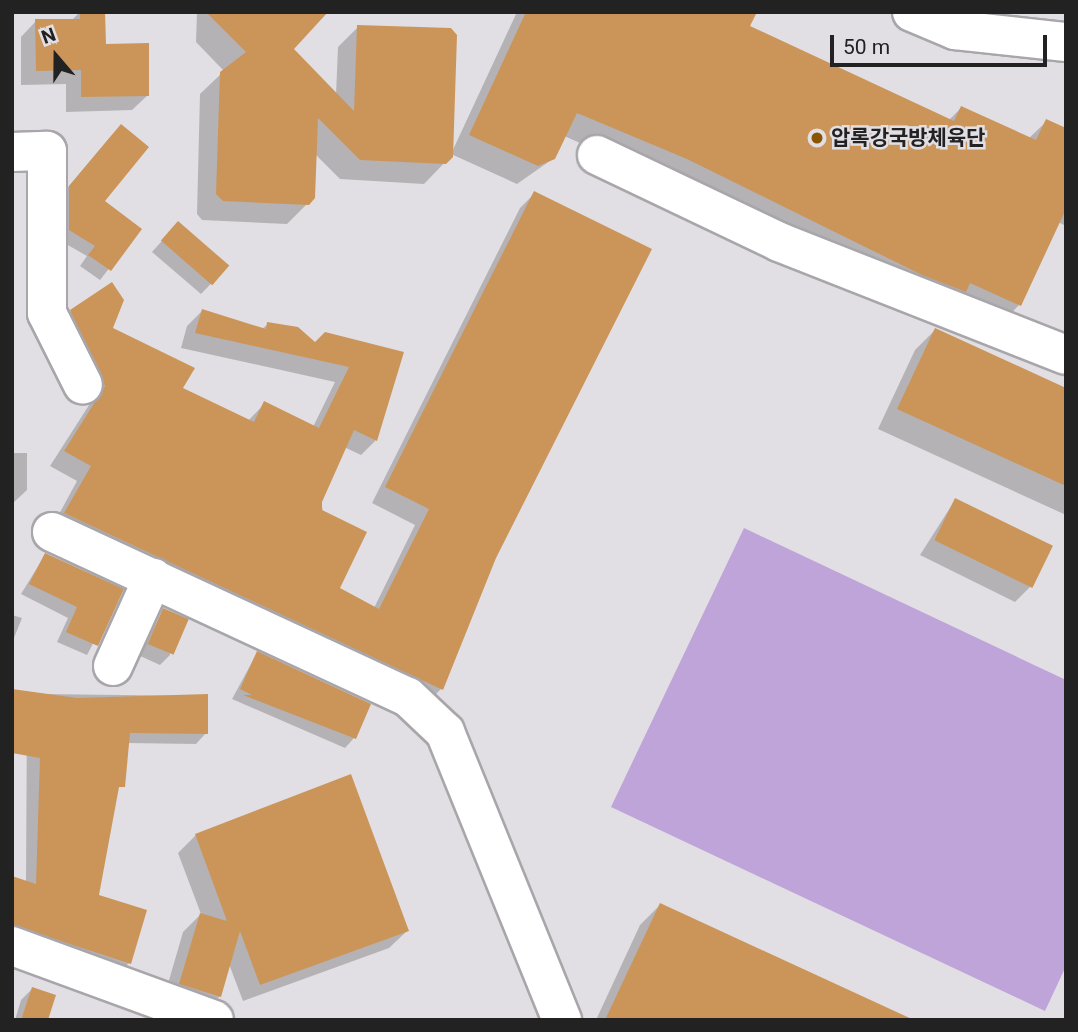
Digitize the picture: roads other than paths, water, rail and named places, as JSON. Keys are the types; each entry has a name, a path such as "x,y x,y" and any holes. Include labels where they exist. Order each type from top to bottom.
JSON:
{"street":[{"path":"912,12 956,30 1066,42"},
{"path":"12,152 47,151 47,313 83,385"},
{"path":"597,155 779,242 1066,355"},
{"path":"52,531 408,697 445,732 562,1020"},
{"path":"113,666 153,578"},
{"path":"12,946 214,1020"}],"place":[{"name":"압록강국방체육단","path":"817,138"}]}
